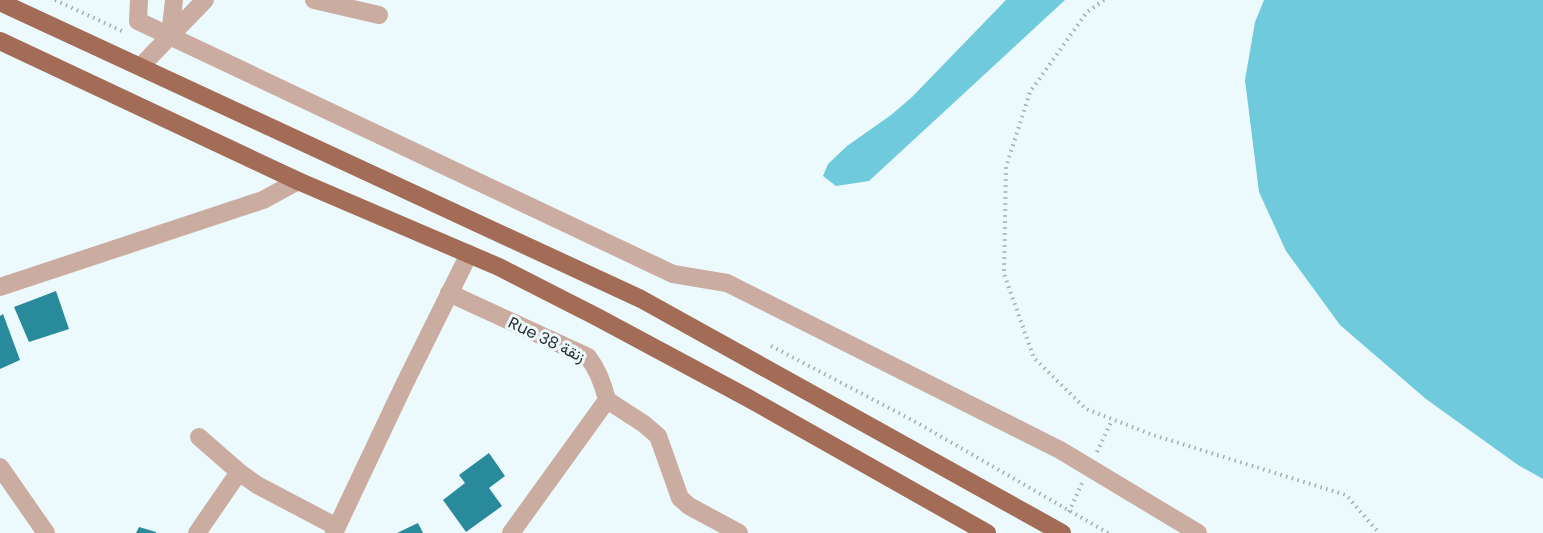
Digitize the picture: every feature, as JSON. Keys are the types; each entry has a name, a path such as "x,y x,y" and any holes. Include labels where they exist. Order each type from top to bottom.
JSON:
{"main road":[{"path":"0,2 641,300 1062,533"},
{"path":"0,41 298,181 500,267 597,316 748,398 987,533"}],"street":[{"path":"139,0 138,21 673,273 727,283 1060,450 1198,533"},
{"path":"170,36 174,0"},
{"path":"141,66 205,0"},
{"path":"314,0 379,15"},
{"path":"0,287 263,200 298,181"},
{"path":"199,437 257,485 335,530 469,254"},
{"name":"Rue 38 زنقة","path":"449,293 588,357 602,380 607,400"},
{"path":"511,533 607,400 658,436 680,498 689,506 739,533"},
{"path":"0,467 46,533"},
{"path":"197,533 239,472"}],"path":[{"path":"1104,0 1087,12 1030,92 1005,167 1004,274 1034,358 1086,409 1153,435 1346,495 1379,533"}],"water":[{"path":"1006,0 1065,0 869,181 836,186 823,176 828,164 847,146 912,97"},
{"path":"1264,0 1543,0 1543,479 1518,465 1426,399 1340,325 1286,251 1259,192 1245,80 1255,22"}],"building":[{"path":"56,291 69,329 29,342 14,307"},
{"path":"3,314 20,360 0,369 0,316"},
{"path":"489,453 505,476 489,488 502,506 466,532 443,500 465,483 459,475"},
{"path":"418,523 423,533 397,533"},
{"path":"139,527 156,532 156,533 136,533"}]}
